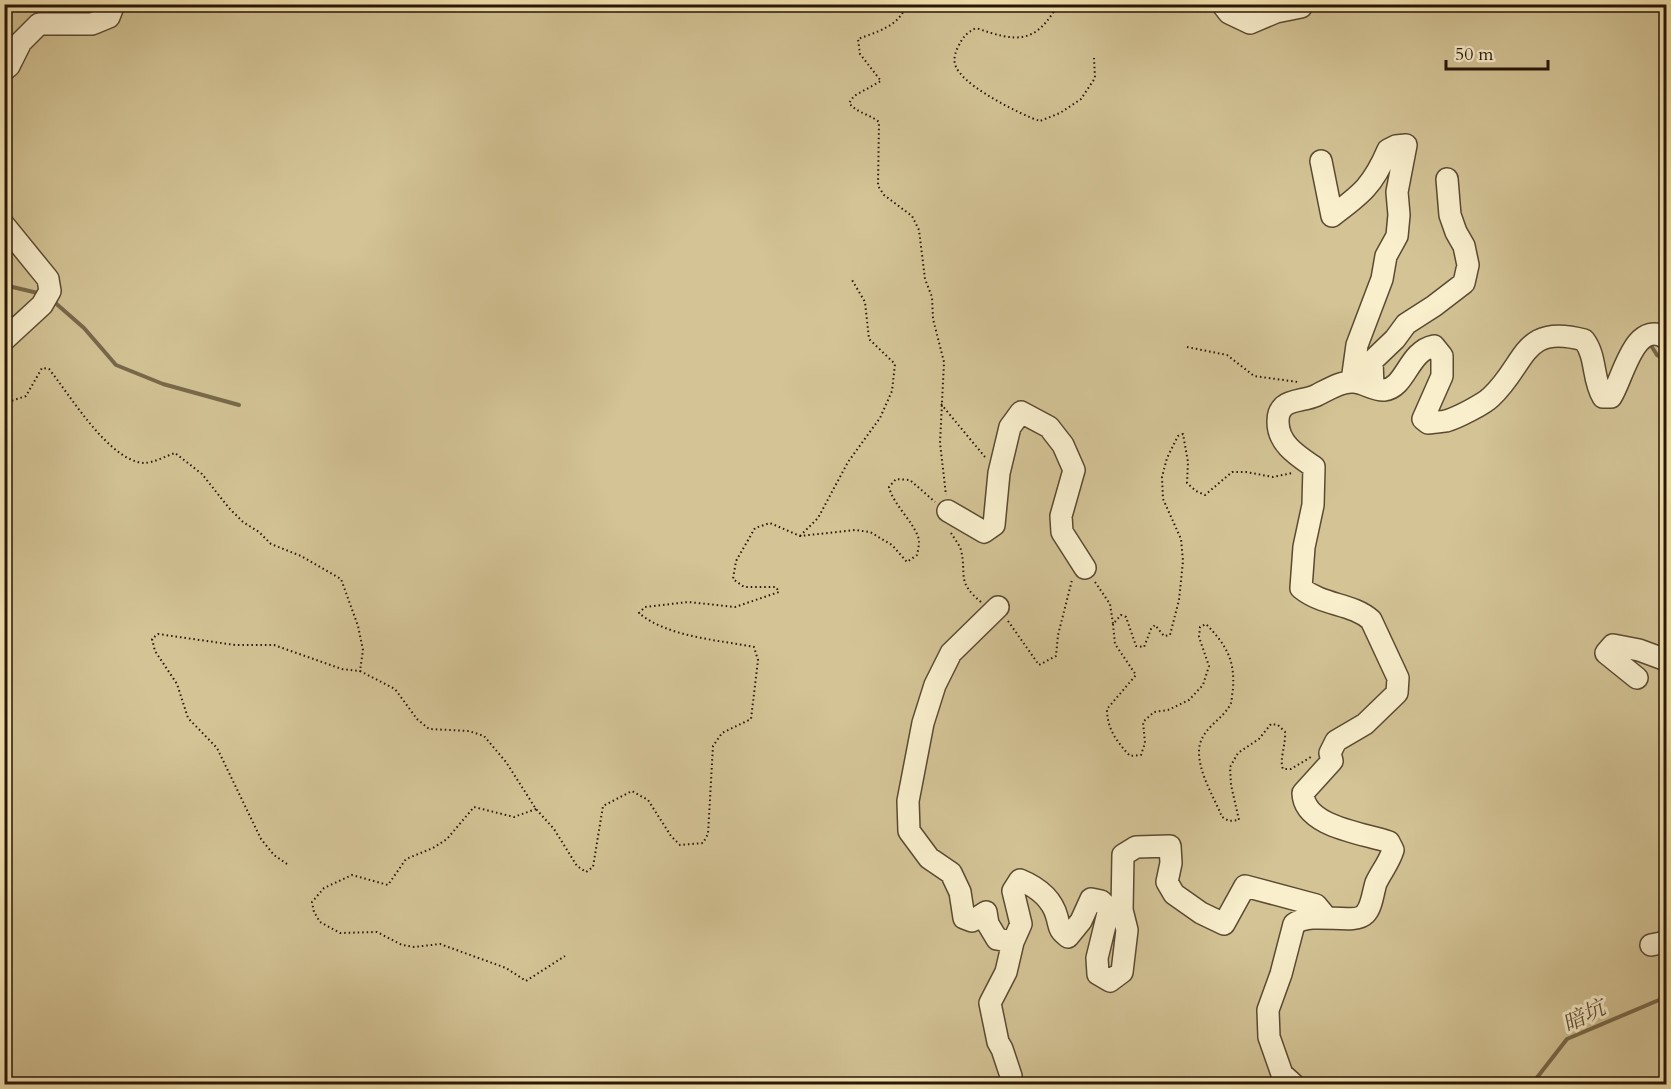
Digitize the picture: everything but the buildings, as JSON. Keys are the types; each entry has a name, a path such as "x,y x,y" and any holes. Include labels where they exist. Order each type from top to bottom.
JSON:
{"street":[{"path":"4,70 9,66 21,42 39,24 92,24 109,17 114,4"},
{"path":"1222,4 1229,13 1250,23 1302,4"},
{"path":"1321,161 1332,216 1361,195 1377,173 1388,150 1406,145 1397,192 1397,236 1386,256 1382,279 1357,345 1352,381"},
{"path":"1373,387 1372,361 1395,339 1406,324 1464,283 1468,265 1464,246 1450,215 1447,179"},
{"path":"4,225 48,279 50,291 42,305 4,340"},
{"path":"1293,1084 1282,1074 1269,1037 1268,1011 1281,974 1294,924 1300,920 1326,917 1359,919 1367,913 1377,881 1390,861 1393,850 1389,842 1353,833 1319,819 1303,800 1303,793 1332,760 1330,753 1336,741 1365,724 1397,693 1398,678 1371,620 1363,613 1325,602 1301,588 1304,547 1313,505 1314,467 1287,447 1278,430 1278,414 1286,404 1313,397 1337,385 1352,381 1384,390 1396,385 1415,357 1425,348 1434,346 1443,356 1442,376 1423,419 1428,423 1447,420 1490,399 1529,347 1541,338 1558,336 1584,340 1591,350 1598,389 1603,397 1611,398 1638,341 1650,335 1661,335 1666,338"},
{"path":"948,511 984,532 994,525 999,473 1010,427 1021,412 1049,427 1063,445 1074,470 1061,516 1062,531 1085,568"},
{"path":"998,607 951,653 935,685 923,723 908,801 909,831 929,858 951,873 960,892 964,918 972,921 986,912 988,924 997,939 1013,942"},
{"path":"1637,678 1606,653 1613,645 1639,650 1666,660"},
{"path":"1009,1084 1011,1076 998,1042 990,1003 1006,972 1013,942 1021,924 1013,891 1020,880 1035,886 1053,905 1060,931 1068,937 1082,921 1091,899 1101,901 1109,909 1097,958 1098,974 1110,981 1122,972 1127,930 1122,910 1124,855 1136,848 1170,846 1171,863 1167,882 1174,894 1201,913 1224,924 1245,886 1316,905 1326,917"}],"path":[{"path":"906,4 904,12 889,27 858,39 860,54 881,81 854,96 849,103 855,110 873,116 879,122 878,186 884,195 912,216 919,230 925,279 932,297 933,319 944,362 940,443 950,531 961,549 963,582 970,593 981,603 998,607 1039,665 1056,656 1058,635 1075,570 1085,568 1110,604 1115,644 1136,675 1107,709 1107,718 1115,739 1130,756 1141,755 1145,743 1143,722 1154,712 1168,710 1189,700 1203,685 1209,666 1199,637 1200,627 1206,624 1217,636 1232,660 1233,686 1231,703 1203,735 1199,751 1201,766 1222,817 1229,821 1239,820 1230,767 1238,753 1259,739 1271,724 1278,725 1285,732 1286,743 1280,763 1283,769 1291,769 1319,752 1330,753"},
{"path":"1058,4 1049,21 1036,33 1013,38 976,28 965,34 955,54 954,62 958,72 997,101 1040,122 1060,114 1081,99 1095,78 1094,58"},
{"path":"800,536 818,518 848,462 880,418 892,391 896,364 869,339 865,302 852,280"},
{"path":"1187,347 1227,355 1254,376 1304,382"},
{"path":"4,397 12,401 26,396 42,368 49,369 110,446 129,459 145,463 175,453 202,474 229,508 271,544 301,556 341,579 358,626 363,650 360,671"},
{"path":"941,404 999,473"},
{"path":"1113,624 1121,615 1126,617 1136,646 1144,646 1155,625 1164,636 1170,635 1179,600 1183,561 1181,539 1163,499 1162,477 1167,458 1178,436 1183,434 1188,462 1187,483 1196,492 1205,495 1232,472 1273,477 1314,467"},
{"path":"287,864 274,855 261,839 217,748 188,718 177,684 155,651 152,639 158,634 235,645 274,645 342,669 360,671 395,689 417,719 429,729 469,732 484,736 506,762 536,809 554,829 577,867 586,872 593,867 603,806 632,791 648,800 671,836 680,845 704,843 708,834 713,746 722,732 751,719 758,660 754,647 701,638 650,622 639,613 645,607 688,602 735,607 779,592 776,587 744,587 733,579 736,561 755,528 770,523 800,536 855,530 870,532 892,545 908,562 917,555 919,539 904,513 891,497 889,488 896,479 910,480 925,495 948,511"},
{"path":"536,809 514,817 474,807 447,839 433,848 406,859 388,885 352,875 324,888 312,902 314,912 320,922 340,933 377,932 402,945 414,947 440,944 506,968 526,981 566,956"}],"shaded area":[{"path":"5,5 1666,5 1666,1084 5,1084"}],"waterway":[{"path":"4,285 42,294"},
{"path":"52,300 84,328 116,365 163,384 239,405"},
{"path":"1650,344 1657,355 1666,360"},
{"name":"暗坑","path":"1532,1084 1567,1039 1666,997"}]}
